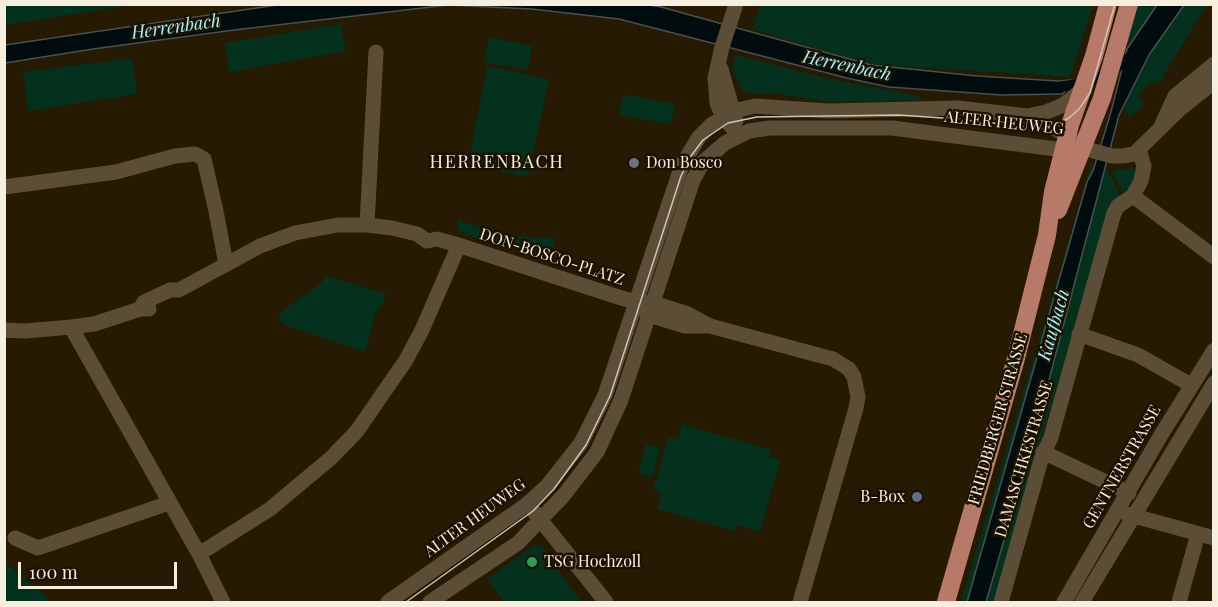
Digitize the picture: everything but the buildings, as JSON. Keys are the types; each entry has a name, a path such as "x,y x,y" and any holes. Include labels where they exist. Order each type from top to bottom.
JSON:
{"main road":[{"name":"FRIEDBERGER STRASSE","path":"946,603 1012,373 1047,235 1053,192 1077,97 1092,63 1108,4"},
{"name":"FRIEDBERGER STRASSE","path":"1047,235 1089,149 1129,4"}],"street":[{"path":"736,4 715,78 716,93 717,103 734,112 741,112 740,120 746,133"},
{"path":"367,225 376,52"},
{"path":"1160,129 1175,96 1214,64"},
{"path":"1089,149 1112,156 1134,154 1180,109 1214,82"},
{"path":"1027,116 1046,112 1077,97"},
{"name":"ALTER HEUWEG","path":"388,603 526,505 568,462 594,420 605,395 682,165 699,137 711,125 734,112 766,106 827,111 958,108 1027,116 1066,142"},
{"path":"734,112 746,133"},
{"name":"ALTER HEUWEG","path":"430,603 518,543 542,520 583,471 609,428 621,400 693,180 702,162 712,152 746,133 770,128 892,128 1066,142 1089,149"},
{"path":"1139,150 1144,162 1143,173 1133,196 1214,257"},
{"path":"4,187 116,172 175,156 195,154 204,159 226,264"},
{"name":"DAMASCHKESTRASSE","path":"1001,603 1043,452 1051,437 1114,213 1118,206 1133,196"},
{"name":"DON-BOSCO-PLATZ","path":"4,330 25,331 94,324 140,309 144,302 171,290 179,290 260,246 295,233 338,225 367,225 417,234 427,241 437,240 459,245 542,274 635,302"},
{"path":"199,554 270,508 330,458 357,431 406,360 422,330 459,245"},
{"path":"635,302 651,309 688,314 710,326 833,359 849,369 857,386 856,408 800,603"},
{"path":"71,327 199,554 223,603"},
{"path":"1079,334 1138,355 1191,385"},
{"name":"GENTNERSTRASSE","path":"1064,603 1191,385 1214,350"},
{"path":"1082,603 1214,383"},
{"path":"1043,452 1129,493"},
{"path":"15,538 38,548 170,503"},
{"path":"526,505 542,520 606,603"},
{"path":"1118,511 1214,538"},
{"path":"1179,603 1198,534"}],"green space":[{"path":"5,4 131,4 131,5 5,25"},
{"path":"760,4 1093,5 1070,77 867,64 752,29"},
{"path":"1134,5 1157,5 1130,45 1123,42"},
{"path":"1184,5 1207,5 1164,74 1162,81 1157,85 1152,81 1137,96 1144,104 1130,118 1123,106 1125,101 1149,55"},
{"path":"341,24 346,51 229,72 225,43"},
{"path":"489,37 532,46 528,70 484,62"},
{"path":"736,55 825,78 917,96 925,100 831,102 778,94 748,93 742,90 733,72"},
{"path":"132,58 137,94 28,111 23,72"},
{"path":"487,66 549,79 528,177 468,165"},
{"path":"623,94 675,104 671,124 619,115"},
{"path":"1091,166 1108,171 1121,198 1111,209 1045,426 996,602 961,602"},
{"path":"1131,168 1137,171 1137,176 1126,194 1112,171"},
{"path":"459,219 488,232 512,236 555,238 550,260 457,232"},
{"path":"327,276 386,294 376,312 365,352 285,325 278,319 281,312 321,283"},
{"path":"682,424 771,450 769,457 780,460 760,532 737,525 734,531 657,509 662,493 653,490 668,437 678,439"},
{"path":"646,444 660,448 653,477 638,473"},
{"name":"TSG Hochzoll","path":"536,544 542,546 581,602 504,602 487,579"},
{"path":"5,562 52,602 5,601"}],"water":[{"path":"643,4 871,65 977,76 1072,80 1063,94 1002,95 889,87 619,19 532,9 448,5 234,30 5,63 5,45 277,5"},
{"name":"Kaufbach","path":"1157,5 1184,5 1149,55 1119,115 1032,444 986,602 967,602 1087,182 1093,171 1111,112 1127,49"}],"waterway":[{"name":"Herrenbach","path":"1054,88 1083,83 1109,74 1135,53"}],"tram line":[{"path":"406,602 533,511 554,489 586,445 610,396 681,176 691,156 703,140 728,123 757,117 899,115 1044,128 1057,124 1069,118 1079,109 1090,93 1115,4"}],"place":[{"name":"Don Bosco","path":"634,163"},
{"name":"B-Box","path":"917,497"},
{"name":"TSG Hochzoll","path":"532,562"}],"district":[{"name":"HERRENBACH","path":"497,162"}]}
